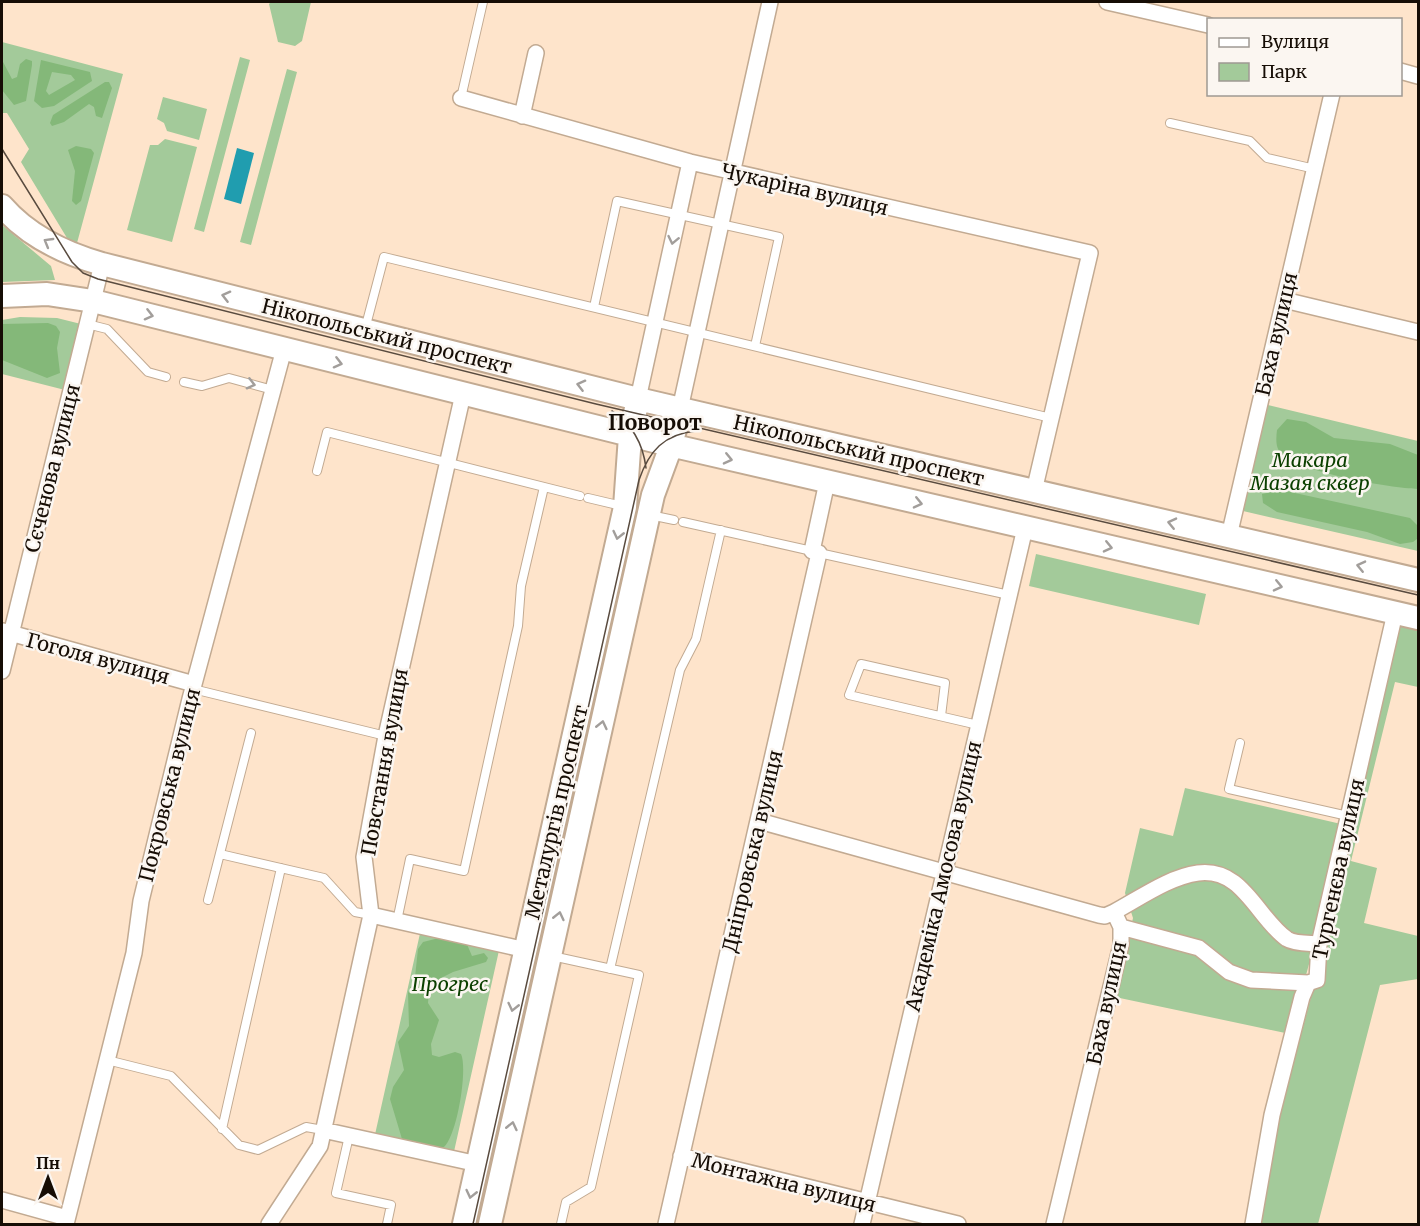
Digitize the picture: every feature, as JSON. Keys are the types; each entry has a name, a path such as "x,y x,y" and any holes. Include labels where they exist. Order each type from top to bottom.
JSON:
{"main road":[{"name":"Нікопольський проспект","path":"2,206 25,228 48,244 102,264 638,399 1419,580"},
{"name":"Нікопольський проспект","path":"2,296 47,294 93,300 671,446 1419,618"},
{"name":"Металургів проспект","path":"464,1224 625,507 630,436 638,399"},
{"name":"Металургів проспект","path":"490,1224 649,514 655,489 671,446 680,409"},
{"name":"Баха вулиця","path":"1221,573 1229,536"},
{"path":"526,950 550,955"},
{"path":"478,1164 502,1169"}],"street":[{"path":"680,409 770,2"},
{"path":"1107,2 1207,26"},
{"path":"522,116 536,53"},
{"path":"1402,71 1419,76"},
{"name":"Баха вулиця","path":"1229,536 1332,96"},
{"name":"Чукаріна вулиця","path":"460,98 690,162 1090,252 1051,418"},
{"path":"638,399 690,162"},
{"name":"Сєченова вулиця","path":"2,671 6,632 102,264"},
{"path":"1284,300 1419,332"},
{"name":"Покровська вулиця","path":"67,1221 134,953 141,901 193,687 284,349"},
{"name":"Повстання вулиця","path":"269,1224 320,1146 371,915 364,857 386,736 463,394"},
{"path":"1034,491 1051,418"},
{"name":"Дніпровська вулиця","path":"666,1224 759,821 815,552 827,482"},
{"name":"Академіка Амосова вулиця","path":"862,1224 1025,528"},
{"name":"Тургенєва вулиця","path":"1253,1224 1272,1115 1308,983 1317,980 1319,944 1395,613"},
{"name":"Гоголя вулиця","path":"6,632 193,687"},
{"path":"759,821 1099,915 1105,916 1114,912"},
{"name":"Баха вулиця","path":"1054,1224 1121,945 1121,927 1114,912 1169,883 1197,873 1210,873 1236,883 1287,939 1319,944"},
{"path":"371,915 526,950"},
{"path":"1121,927 1199,948 1229,972 1251,980 1308,983"},
{"path":"323,1130 478,1164"},
{"name":"Монтажна вулиця","path":"681,1156 958,1224"},
{"path":"2,1200 67,1221"}],"lane":[{"path":"460,98 483,2"},
{"path":"1170,123 1250,141 1267,158 1315,169"},
{"path":"594,307 617,201 779,237 755,346"},
{"path":"365,330 384,257 1051,418"},
{"path":"87,324 107,329 148,372 166,377"},
{"path":"184,382 202,386 229,378 273,390"},
{"path":"317,471 327,432 625,507"},
{"path":"397,921 410,859 464,871 518,627 521,586 544,487"},
{"path":"649,514 674,520"},
{"path":"683,522 1009,595"},
{"path":"610,969 680,670 696,639 721,531"},
{"path":"941,716 945,683 861,664 849,695 978,725"},
{"path":"193,687 386,736"},
{"path":"208,900 251,733"},
{"path":"1240,743 1229,789 1348,816"},
{"path":"220,854 324,878 355,912 371,915"},
{"path":"222,1129 281,868"},
{"path":"550,955 639,975 591,1187 566,1202 561,1224"},
{"path":"107,1060 171,1076 239,1145 258,1150 306,1126 323,1130"},
{"path":"349,1136 336,1193 391,1206 387,1224"}],"green space":[{"path":"271,2 311,2 302,41 295,46 278,42 269,4"},
{"path":"2,42 123,74 77,243 67,238 21,162 29,149 7,113 2,113"},
{"path":"240,57 250,60 204,232 194,229"},
{"path":"26,59 32,61 32,65 26,101 14,105 2,90 2,60 12,79 17,77 20,64"},
{"path":"41,60 90,72 92,81 54,106 42,108 34,101","holes":["52,72 71,75 75,80 49,95 46,91"]},
{"path":"287,69 297,72 251,245 240,242"},
{"path":"105,82 109,82 112,88 102,118 96,116 94,107 89,104 64,122 52,126 50,123 53,115"},
{"path":"163,97 207,109 199,140 167,131 164,123 157,119"},
{"path":"165,139 197,147 172,242 127,230 150,145 158,145"},
{"path":"76,146 91,149 94,153 81,201 76,205 72,201 75,171 68,150"},
{"path":"2,225 51,266 55,280 2,282"},
{"path":"20,317 57,318 81,324 65,390 2,374 2,320"},
{"path":"48,323 56,326 60,332 57,348 60,373 47,378 2,360 2,324"},
{"name":"Макара Мазая сквер","path":"1268,405 1418,441 1418,551 1243,511"},
{"path":"1287,419 1306,422 1334,438 1390,444 1418,455 1418,489 1348,478 1294,462 1280,453 1277,444 1277,430"},
{"path":"1281,490 1410,518 1418,526 1417,539 1400,544 1367,532 1277,512 1263,503 1262,494"},
{"path":"1036,554 1206,594 1199,625 1029,586"},
{"path":"1399,619 1418,624 1418,687 1395,682 1351,861 1377,868 1364,923 1418,936 1418,979 1380,985 1318,1224 1259,1224 1279,1118 1322,955"},
{"path":"1185,788 1341,824 1315,942 1290,1034 1115,997 1133,918 1125,893 1140,828 1173,836"},
{"name":"Прогрес","path":"421,929 500,946 453,1156 374,1139"},
{"path":"439,938 466,942 472,956 484,953 488,958 486,962 441,978 429,990 428,1003 439,1020 431,1044 432,1055 439,1057 455,1052 461,1054 463,1062 460,1102 453,1130 444,1147 434,1148 402,1139 390,1099 393,1087 404,1070 398,1042 409,1026 408,993 415,977 418,949 423,942"}],"water":[{"path":"237,148 254,153 241,204 224,199"}],"tram line":[{"path":"2,149 72,262 83,273 98,279 596,404 1418,595"},
{"path":"612,411 631,428 639,443 646,468"},
{"path":"473,1224 639,480 648,461 659,446 675,436 696,431"}],"district":[{"name":"Поворот","path":"655,422"}]}
